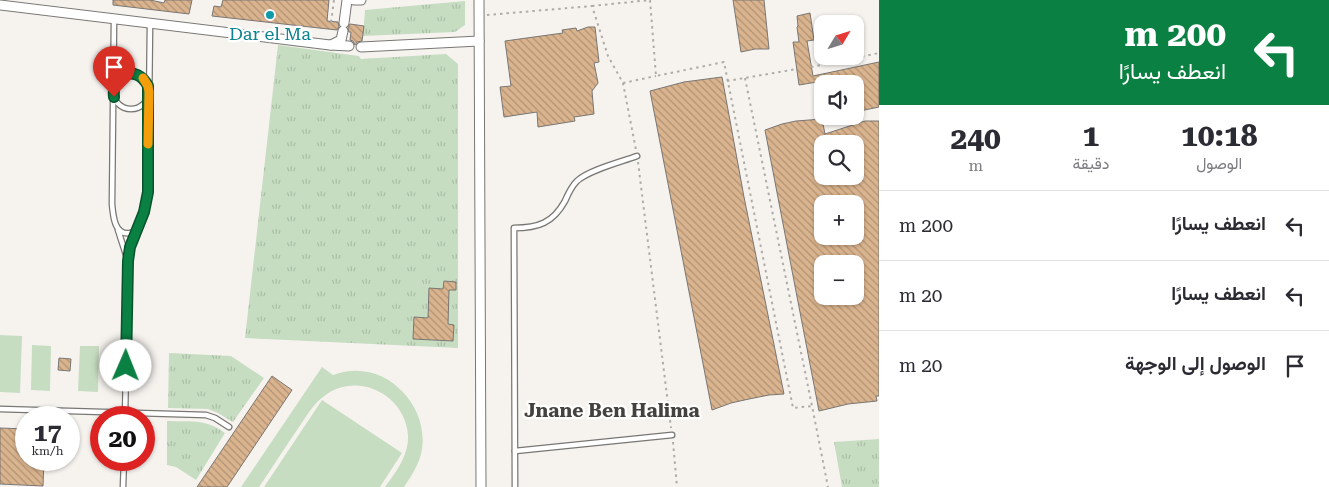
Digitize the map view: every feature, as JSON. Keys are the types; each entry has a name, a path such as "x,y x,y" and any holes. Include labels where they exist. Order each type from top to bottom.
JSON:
{"street":[{"path":"330,45 341,40 347,0"},
{"path":"354,0 361,0"},
{"path":"479,0 481,487"},
{"path":"0,5 114,20 349,46"},
{"path":"361,47 479,41"}],"lane":[{"path":"114,20 114,91 114,97 122,106 134,109 145,103 149,92 146,81 137,74 131,73 117,80 114,91 112,204 116,224 128,261"},
{"path":"125,406 128,261 130,247 144,212 148,192 150,24"},
{"path":"515,487 514,228 531,228 545,223 556,214 578,180 604,167 638,156"},
{"path":"116,224 120,231 124,233 132,232 138,227"},
{"path":"0,409 90,413"},
{"path":"155,415 206,415 215,418 229,428"},
{"path":"515,451 672,435"},
{"path":"123,487 124,471"}],"path":[{"path":"331,22 334,0"},
{"path":"479,16 650,0 656,76"},
{"path":"592,6 608,56 622,83 638,156 677,487"},
{"path":"812,67 879,53"},
{"path":"622,83 724,62 793,408 812,406"},
{"path":"727,81 797,69"},
{"path":"745,78 828,487"}],"green space":[{"path":"465,1 465,25 455,32 363,36 365,10"},
{"path":"278,45 359,56 361,59 446,54 458,64 458,348 245,338"},
{"path":"0,335 22,336 20,393 0,392"},
{"path":"32,345 51,346 50,391 31,390"},
{"path":"80,346 99,346 98,392 78,391"},
{"path":"169,353 231,356 264,378 233,422 208,409 168,408"},
{"path":"322,367 333,375 352,371 367,372 381,376 405,394 419,420 422,434 422,449 418,464 404,487 385,487 404,456 408,442 405,420 398,408 377,390 364,386 350,386 336,389 315,404 259,487 241,487"},
{"path":"322,400 402,453 380,487 264,487"},
{"path":"167,421 204,423 218,428 225,433 196,480 176,467 167,465"},
{"path":"879,439 879,487 842,487 834,442"}],"building":[{"path":"113,0 150,0 164,3 165,0 192,0 189,14 113,5"},
{"name":"Dar el Ma","path":"223,0 329,0 327,21 338,22 339,26 337,30 212,16 214,6 221,7"},
{"path":"733,0 764,0 769,49 741,52"},
{"path":"810,13 814,40 807,41 814,82 799,85 793,42 799,42 797,16"},
{"path":"350,24 364,26 362,41 357,42 355,45 350,40 351,32 349,32 348,28"},
{"path":"588,27 595,27 599,62 594,63 598,83 592,91 594,114 574,117 575,121 538,127 537,112 504,117 500,87 511,86 505,41 563,33 562,30 576,28 577,31"},
{"path":"879,62 879,107 864,110 864,75 818,75"},
{"path":"722,77 784,394 769,395 731,403 712,410 650,91 684,82"},
{"path":"814,120 814,125 823,125 825,134 853,125 864,125 865,121 879,121 879,396 876,396 877,401 848,404 819,411 765,130 782,124"},
{"path":"444,281 456,282 456,290 449,290 448,324 454,325 453,341 413,339 414,317 428,318 429,288 443,289"},
{"path":"59,358 71,359 70,371 58,370"},
{"path":"272,376 292,390 227,487 197,487"},
{"path":"0,428 15,429 15,471 44,471 43,486 0,484"}],"slow traffic":[{"path":"143,78 146,81 149,92 148,144"}],"place":[{"name":"Dar el Ma","path":"270,15"}],"district":[{"name":"Jnane Ben Halima","path":"612,410"}],"route":[{"path":"114,97 114,86 117,80 126,74 137,74 146,81 149,92 148,192 141,222 130,247 128,261 126,366"}]}
